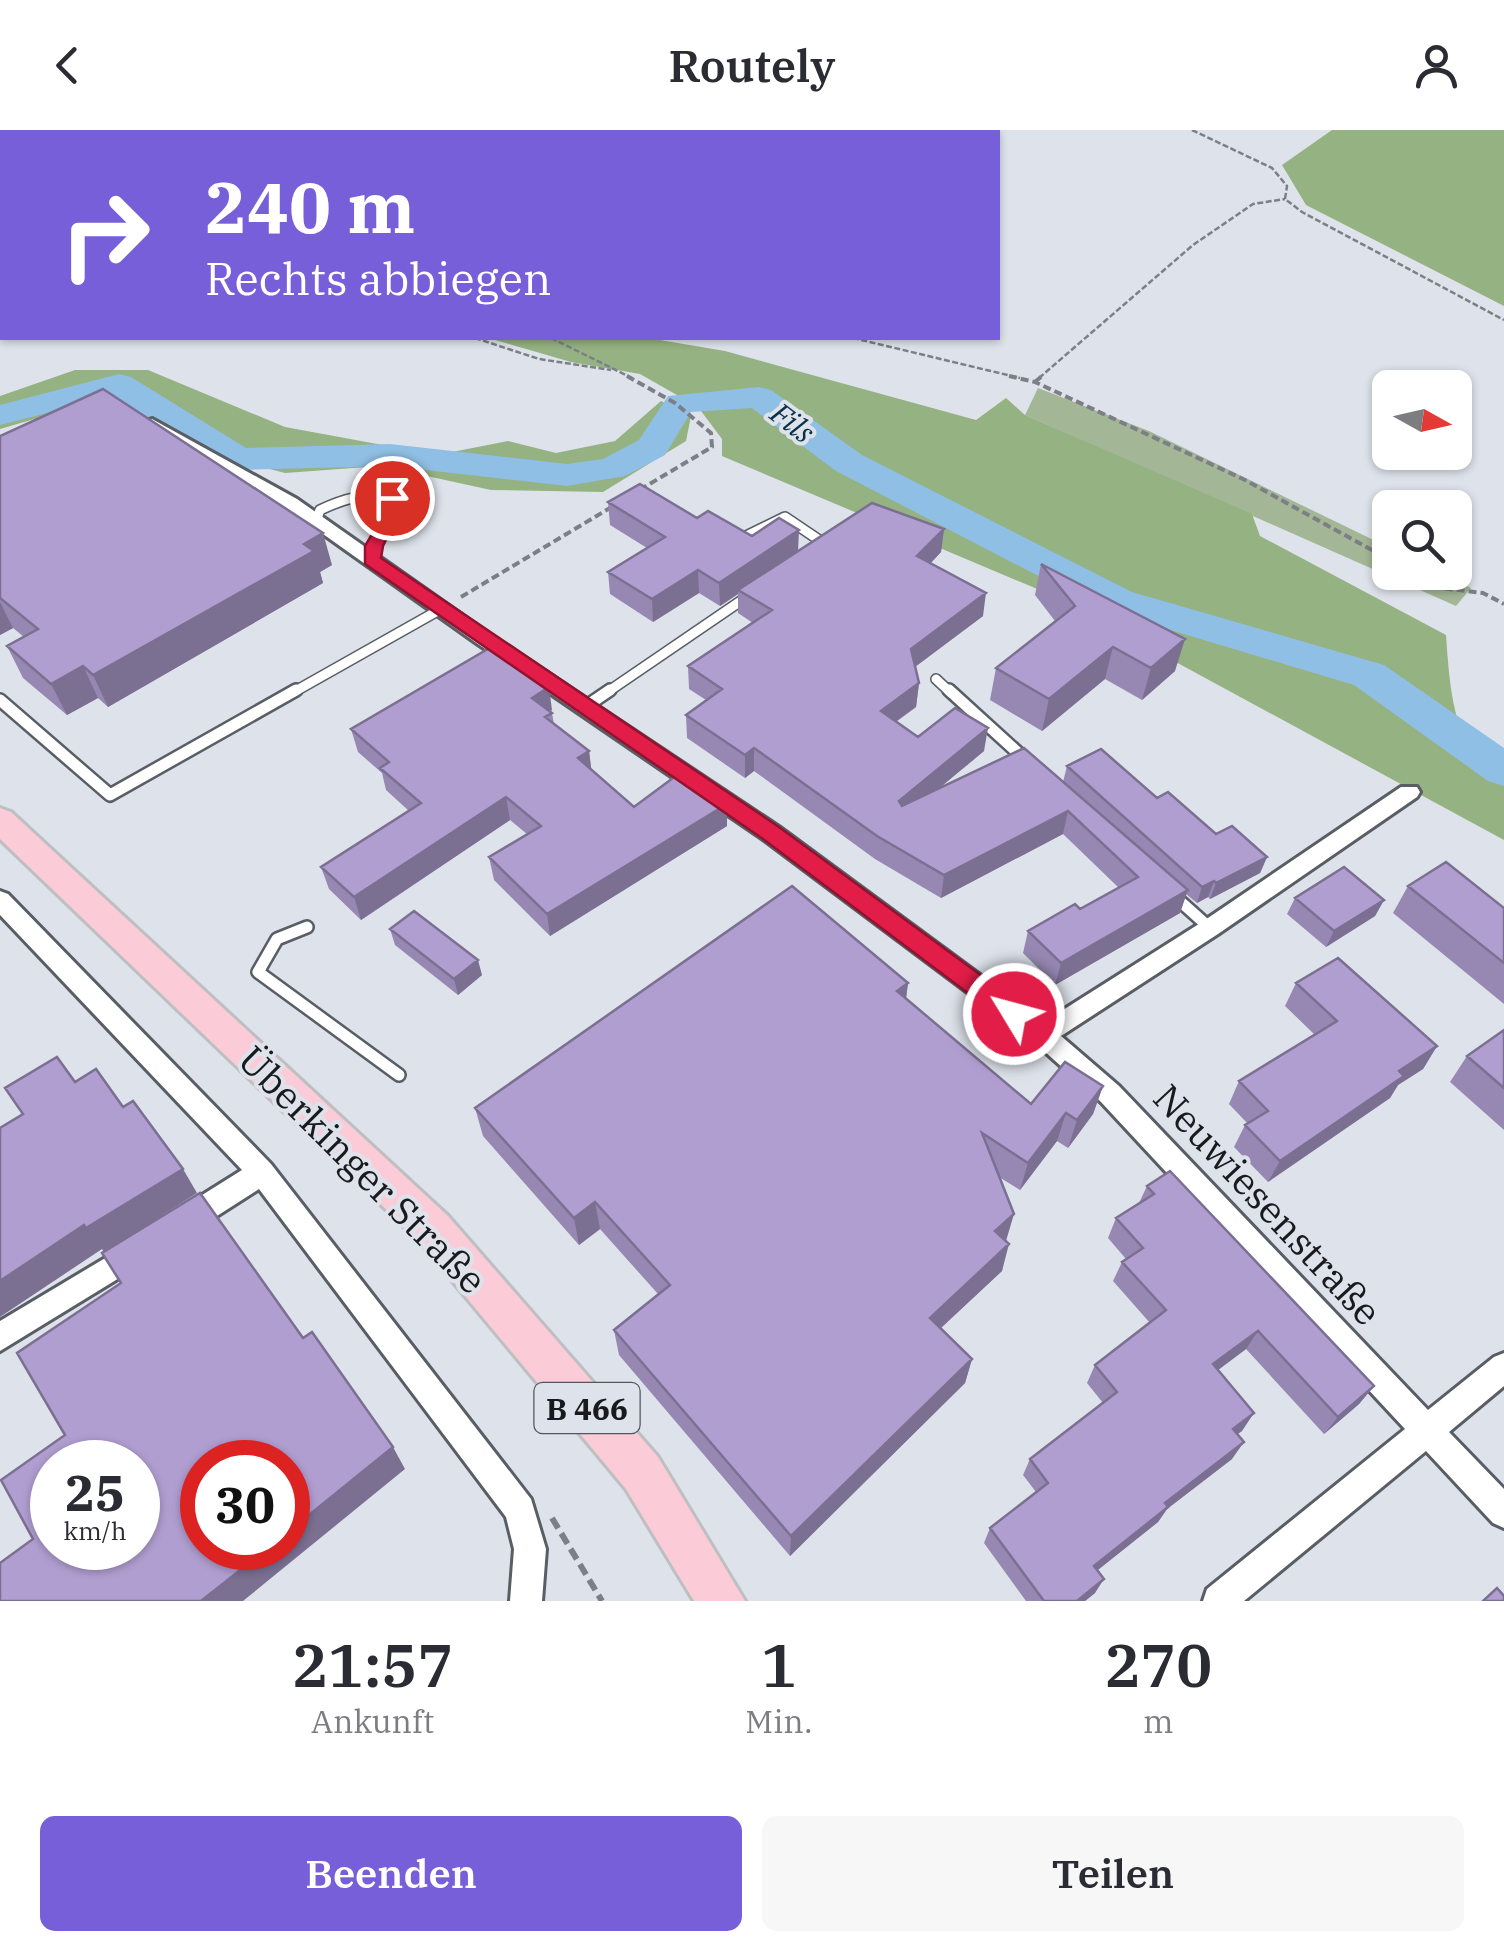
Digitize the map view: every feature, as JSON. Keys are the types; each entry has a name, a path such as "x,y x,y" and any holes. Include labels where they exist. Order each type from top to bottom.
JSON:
{"main road":[{"name":"Überkinger Straße","path":"0,820 434,1229 642,1473 722,1601"}],"street":[{"name":"Neuwiesenstraße","path":"140,416 316,520 771,833 1043,1035 1110,1094 1504,1512"},
{"path":"1043,1035 1210,928 1409,792"},
{"path":"0,900 262,1172 520,1510 530,1549 526,1601"},
{"path":"0,1338 262,1172"},
{"path":"1218,1601 1504,1367"}],"lane":[{"path":"316,520 320,510 329,505 364,496 392,498 396,503 394,512 374,546 372,560"},
{"path":"738,540 785,517 825,544 809,554"},
{"path":"585,707 761,587"},
{"path":"0,700 110,796 441,609"},
{"path":"936,679 1037,771"},
{"path":"1166,889 1210,928"},
{"path":"307,926 277,939 258,972 399,1075"}],"path":[{"path":"1192,130 1272,168 1286,186 1285,199"},
{"path":"1035,382 1194,245 1253,204 1285,199 1325,226 1504,320"},
{"path":"481,340 539,359 619,371"},
{"path":"441,609 712,447 711,434 688,410 666,395 555,340"},
{"path":"862,340 1035,382 1245,480 1372,550"},
{"path":"1457,590 1482,593 1504,604"},
{"path":"520,1510 549,1514 602,1601"}],"green space":[{"path":"1332,130 1504,130 1504,306 1306,205 1282,165"},
{"path":"495,340 660,340 725,351 976,420 1006,398 1025,415 1252,514 1260,536 1446,635 1453,698 1464,738 1487,772 1504,785 1504,840 1056,597 722,456 722,439 698,407 640,374 571,362"},
{"path":"75,370 148,370 285,427 437,455 508,441 556,453 615,441 661,401 691,416 686,441 603,492 491,490 381,466 285,473 227,458 153,402 121,394 0,429 0,396"},
{"path":"1038,388 1149,431 1372,539 1372,569 1025,415"},
{"path":"1420,590 1469,590 1456,606"}],"building":[{"path":"103,389 323,533 304,544 314,551 93,675 83,666 51,684 7,646 38,629 0,598 0,436"},
{"path":"640,484 697,518 708,511 752,536 779,518 799,530 719,583 698,570 652,599 608,572 665,537 608,502"},
{"path":"872,503 944,529 917,556 986,593 911,649 919,683 881,711 918,737 955,708 988,728 899,801 902,806 1024,748 1188,890 1061,963 1028,931 1075,904 1080,909 1138,877 1068,811 944,875 877,836 754,748 745,755 686,715 722,689 688,666 772,610 738,590"},
{"path":"1041,564 1185,639 1151,668 1113,647 1049,699 996,668 1075,606"},
{"path":"493,646 549,687 532,698 552,713 545,717 589,751 578,758 634,807 681,772 727,804 547,914 489,857 541,826 506,797 354,897 321,867 421,803 380,768 389,762 351,729"},
{"path":"1101,749 1157,798 1168,792 1216,834 1232,826 1267,857 1202,887 1067,766"},
{"path":"1446,862 1504,908 1504,963 1408,886"},
{"path":"1344,867 1384,900 1334,931 1295,898"},
{"path":"792,886 908,983 897,991 1031,1104 1065,1062 1103,1086 1077,1120 1066,1113 1028,1163 982,1133 1014,1214 995,1231 1009,1244 930,1318 972,1359 791,1536 614,1330 670,1285 595,1202 574,1218 475,1108"},
{"path":"414,911 478,960 454,979 390,929"},
{"path":"1338,958 1437,1046 1399,1071 1404,1076 1280,1161 1245,1125 1268,1111 1239,1081 1337,1021 1296,983"},
{"path":"1504,1030 1504,1088 1467,1056"},
{"path":"57,1057 75,1082 96,1069 123,1107 133,1101 183,1169 86,1228 84,1225 0,1281 0,1128 23,1114 5,1088"},
{"path":"1170,1171 1374,1386 1338,1417 1258,1331 1213,1364 1254,1413 1233,1429 1244,1442 1165,1503 1168,1507 1094,1566 1104,1579 1077,1601 1044,1601 990,1528 1048,1483 1030,1459 1117,1392 1095,1365 1166,1310 1122,1262 1143,1248 1116,1218 1154,1194 1147,1186"},
{"path":"200,1193 303,1338 312,1332 393,1447 310,1514 310,1440 180,1440 180,1570 240,1570 201,1601 0,1601 0,1563 30,1541 30,1570 160,1570 160,1440 58,1440 65,1435 17,1353 121,1283 102,1253"},
{"path":"30,1460 30,1533 1,1480"},
{"path":"1497,1588 1504,1601 1483,1601"}],"waterway":[{"name":"Fils","path":"0,415 119,384 239,459 390,455 567,475 612,468 652,447 680,403 759,397 849,463 1118,601 1369,675 1504,770"}],"route":[{"path":"392,498 396,503 394,512 374,546 372,560 771,833 1014,1014"}]}
